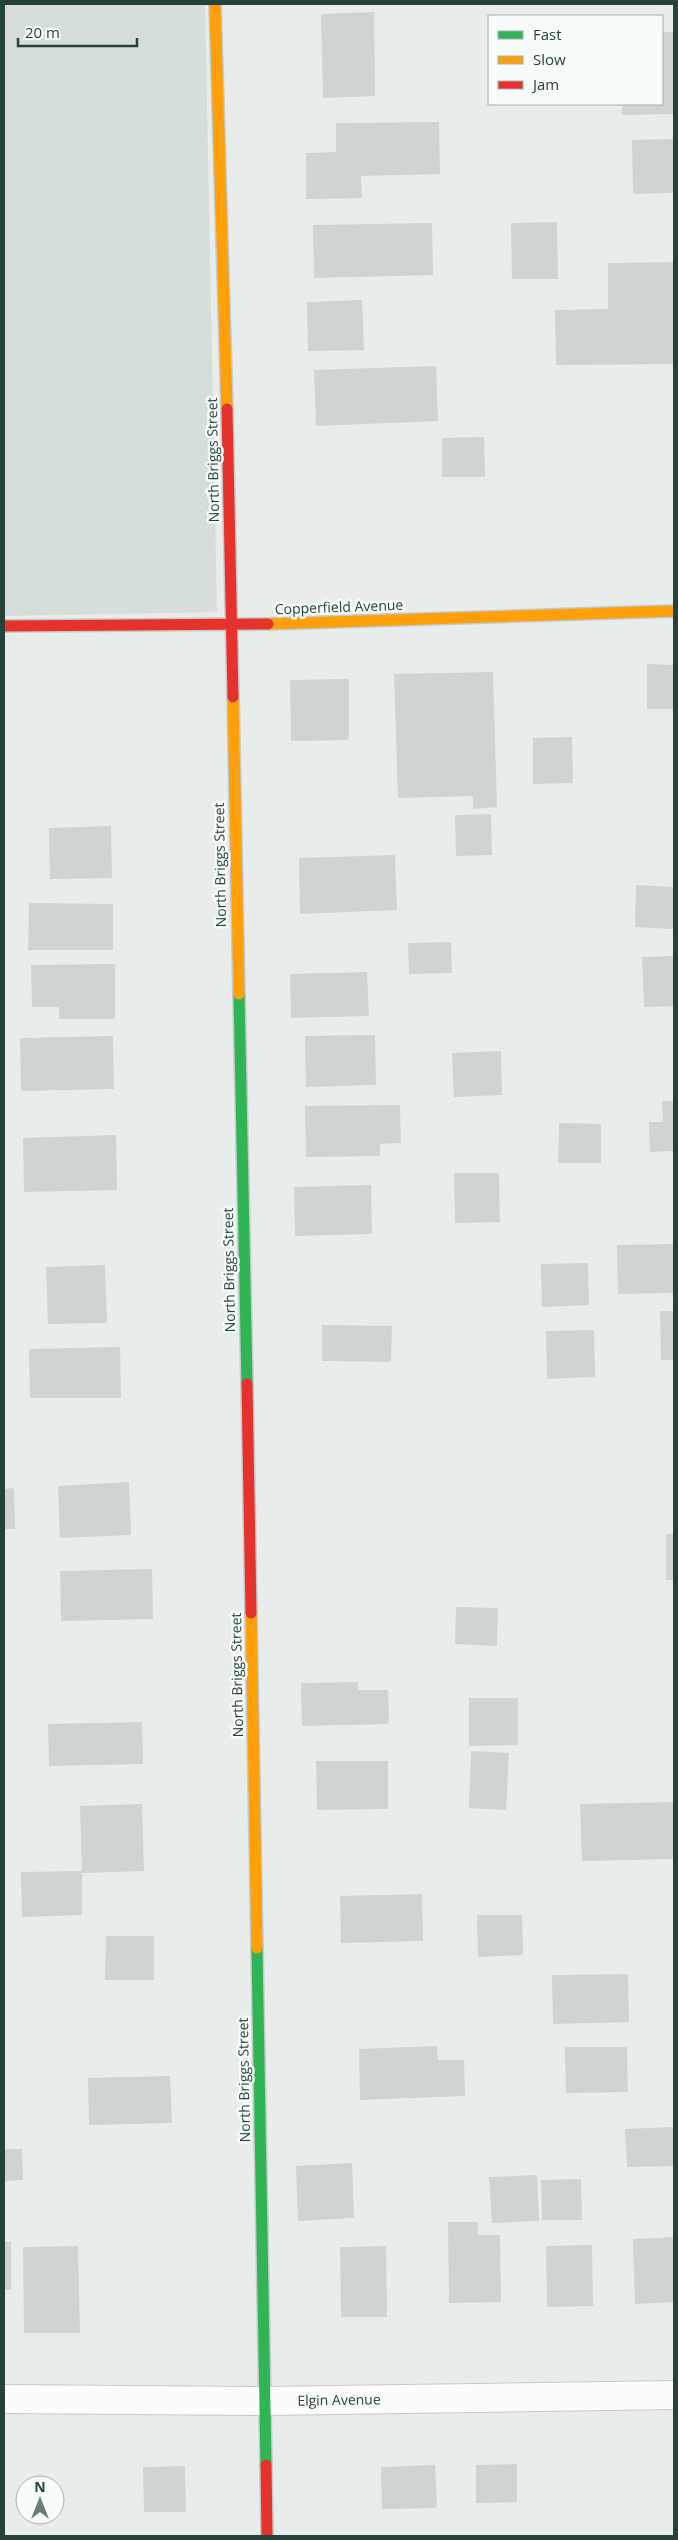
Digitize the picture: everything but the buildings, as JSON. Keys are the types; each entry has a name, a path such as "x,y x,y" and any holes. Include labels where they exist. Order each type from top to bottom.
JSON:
{"street":[{"name":"North Briggs Street","path":"216,4 231,625 267,2536"},
{"name":"Copperfield Avenue","path":"4,626 231,625 674,612"},
{"name":"Elgin Avenue","path":"4,2399 264,2401 674,2395"}],"shaded area":[{"path":"4,4 205,4 217,612 4,616"}],"traffic: fast":[{"path":"239,994 247,1384"},
{"path":"257,1948 266,2465"}],"traffic: slow":[{"path":"215,4 227,409"},
{"path":"268,624 674,611"},
{"path":"233,697 239,994"},
{"path":"251,1613 257,1948"}],"traffic: jam":[{"path":"227,409 233,697"},
{"path":"4,626 268,624"},
{"path":"247,1384 251,1613"},
{"path":"266,2465 267,2536"}]}
